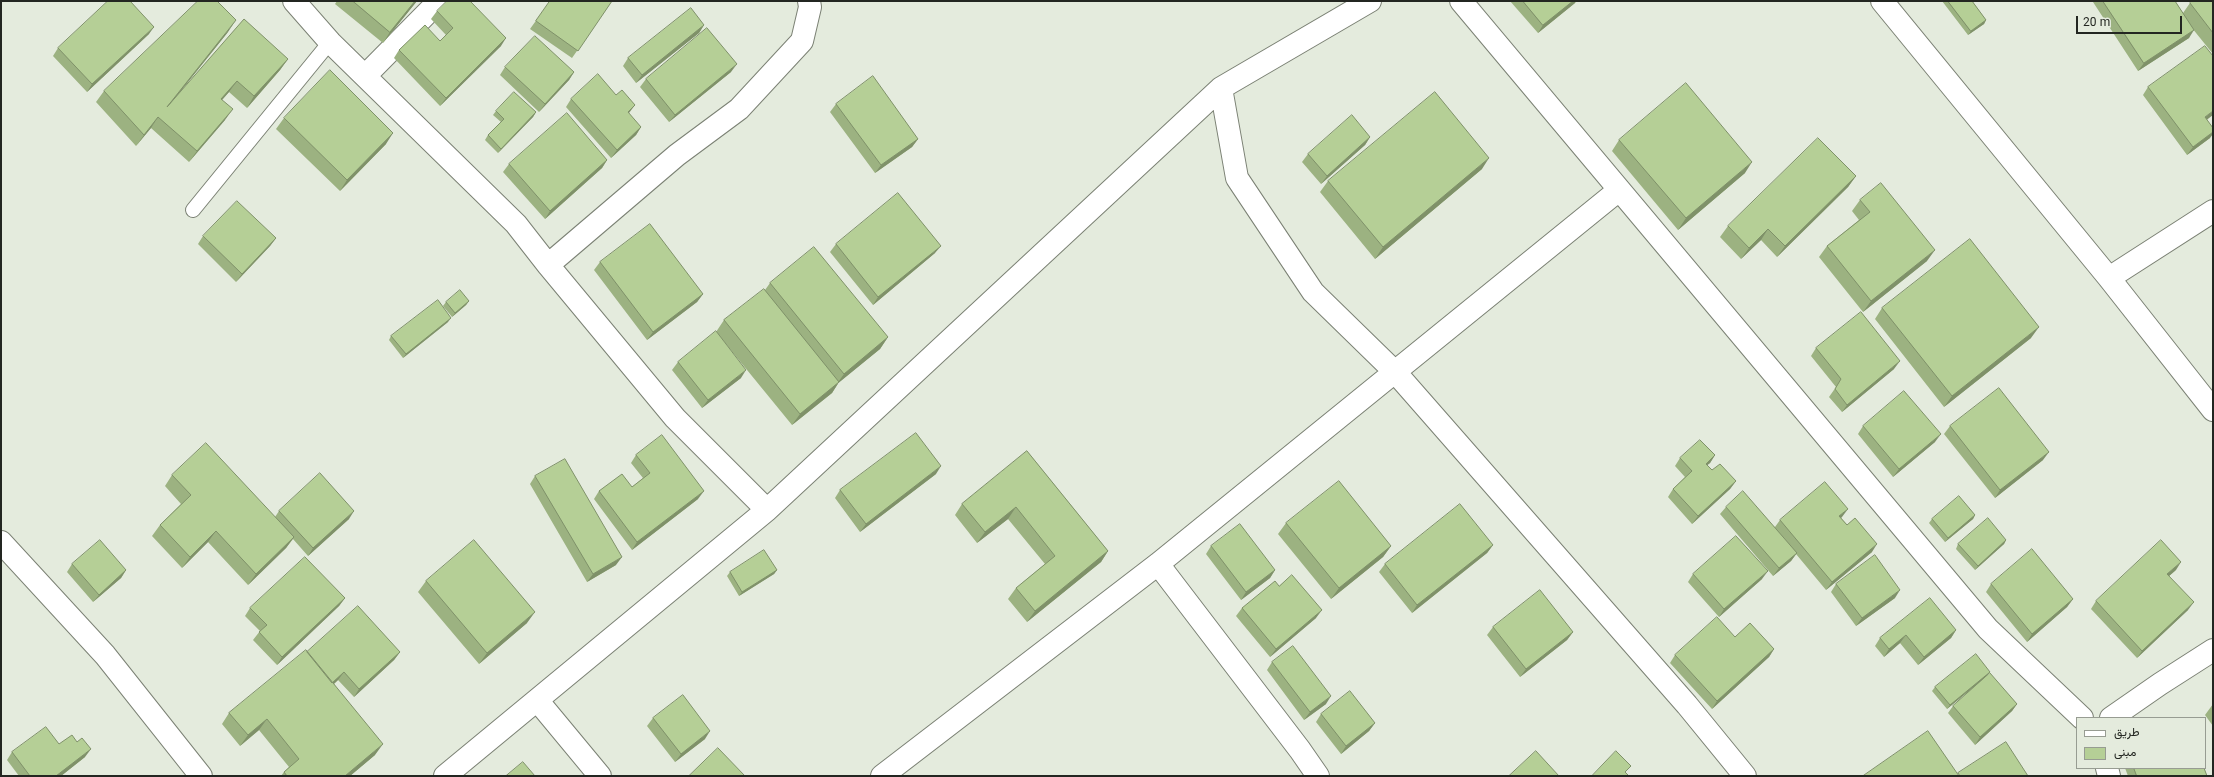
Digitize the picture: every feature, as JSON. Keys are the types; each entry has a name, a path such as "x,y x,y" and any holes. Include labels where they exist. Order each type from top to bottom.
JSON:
{"street":[{"path":"294,1 330,42 516,224 548,265 675,418 768,510"},
{"path":"365,76 439,1"},
{"path":"548,265 677,155 739,109 802,41 810,7 809,1"},
{"path":"445,776 768,510 1221,88 1370,1"},
{"path":"1461,1 1988,629 2081,717"},
{"path":"1882,1 2109,278 2213,410"},
{"path":"1221,88 1238,178 1313,292 1396,372 1686,705 1745,776"},
{"path":"882,776 1158,564 1619,190"},
{"path":"2109,278 2213,212"},
{"path":"5,554 105,656 201,776"},
{"path":"1158,564 1300,750 1318,776"},
{"path":"2112,717 2213,650"},
{"path":"538,700 600,776"}],"lane":[{"path":"193,210 330,42"}],"building":[{"path":"108,1 130,1 154,27 92,84 58,48"},
{"path":"198,1 217,1 236,20 167,107 244,19 288,59 254,96 237,81 221,99 233,109 197,151 158,117 144,135 104,91"},
{"path":"353,1 415,1 390,32"},
{"path":"447,1 470,1 506,38 446,98 399,50 425,25 440,41 453,28 437,11"},
{"path":"550,1 612,1 578,51 536,21"},
{"path":"1523,1 1573,1 1543,25"},
{"path":"1948,1 1972,1 1986,20 1971,31"},
{"path":"2103,1 2175,1 2194,30 2144,63"},
{"path":"2192,1 2213,1 2213,33 2190,3"},
{"path":"691,8 704,25 642,75 628,58"},
{"path":"707,28 737,64 675,115 646,79"},
{"path":"535,36 574,72 545,104 505,67"},
{"path":"2205,46 2213,56 2213,111 2205,117 2213,128 2213,132 2193,147 2148,87"},
{"path":"330,70 393,133 347,180 284,118"},
{"path":"598,74 616,95 622,90 635,105 628,112 641,127 617,150 571,99"},
{"path":"873,76 918,139 881,165 836,104"},
{"path":"1686,83 1752,162 1686,218 1619,140"},
{"path":"514,92 536,112 501,149 488,135 504,119 496,111"},
{"path":"1435,92 1489,158 1383,247 1328,181"},
{"path":"567,113 607,160 550,211 509,164"},
{"path":"1352,115 1370,137 1327,176 1308,154"},
{"path":"1818,138 1856,176 1785,246 1768,229 1749,248 1728,226"},
{"path":"1881,183 1935,250 1871,301 1827,246 1870,212 1860,200"},
{"path":"898,193 941,246 878,297 836,244"},
{"path":"237,201 276,238 242,274 203,236"},
{"path":"650,224 703,294 653,332 600,262"},
{"path":"1970,239 2039,327 1952,396 1882,308"},
{"path":"814,247 888,337 844,374 770,283"},
{"path":"764,289 839,382 800,414 724,320"},
{"path":"460,290 469,301 455,313 446,302"},
{"path":"438,300 451,318 406,354 391,336"},
{"path":"1861,312 1900,361 1847,405 1835,389 1841,379 1816,348"},
{"path":"716,331 746,370 708,400 678,362"},
{"path":"1999,388 2049,452 2000,490 1950,426"},
{"path":"1904,391 1941,434 1899,469 1863,426"},
{"path":"916,433 941,466 866,524 840,490"},
{"path":"662,435 704,491 637,542 599,491 622,474 632,487 650,473 636,455"},
{"path":"1700,440 1715,455 1706,464 1712,470 1720,464 1736,481 1698,516 1673,489 1692,471 1680,458"},
{"path":"206,443 294,537 256,574 216,531 190,557 160,525 191,495 172,475"},
{"path":"1027,451 1108,551 1035,611 1016,588 1055,556 1016,507 985,532 962,504"},
{"path":"565,459 622,557 593,574 535,476"},
{"path":"320,473 354,511 313,548 279,511"},
{"path":"1339,481 1391,546 1339,588 1286,523"},
{"path":"1825,482 1848,509 1839,516 1847,525 1855,518 1877,544 1832,582 1780,520"},
{"path":"1743,491 1797,553 1779,568 1726,507"},
{"path":"1959,496 1975,515 1948,538 1932,519"},
{"path":"1460,504 1493,545 1417,605 1385,564"},
{"path":"1988,518 2006,540 1978,566 1958,544"},
{"path":"1240,524 1275,570 1246,592 1211,546"},
{"path":"1736,536 1768,571 1724,609 1693,574"},
{"path":"100,540 126,570 99,595 72,564"},
{"path":"474,540 535,612 487,653 426,581"},
{"path":"2161,540 2181,562 2167,574 2194,602 2142,651 2096,601"},
{"path":"2032,549 2073,599 2032,634 1991,584"},
{"path":"764,550 777,570 742,592 730,572"},
{"path":"1875,555 1900,590 1862,618 1836,584"},
{"path":"305,557 345,598 282,657 259,632 267,625 250,608"},
{"path":"1292,575 1322,610 1276,649 1242,608 1275,581 1279,586"},
{"path":"1540,590 1573,632 1526,669 1493,627"},
{"path":"1930,598 1956,630 1924,657 1906,635 1889,649 1880,638"},
{"path":"358,606 400,652 359,689 344,672 332,683 307,652"},
{"path":"1717,617 1735,637 1750,623 1774,649 1717,701 1675,655"},
{"path":"1293,646 1331,696 1310,712 1272,662"},
{"path":"306,650 383,744 345,776 287,776 284,772 299,759 267,719 248,735 229,713"},
{"path":"1976,654 1990,672 1950,705 1935,687"},
{"path":"1990,673 2017,704 1980,737 1953,706"},
{"path":"1350,691 1375,723 1346,746 1321,714"},
{"path":"683,695 710,731 681,754 653,718"},
{"path":"46,727 59,744 72,735 77,742 82,738 91,749 56,776 30,776 12,752"},
{"path":"1928,731 1959,776 1863,776"},
{"path":"2006,742 2028,776 1960,776 1958,773"},
{"path":"718,748 745,776 689,776"},
{"path":"1536,751 1559,776 1509,776"},
{"path":"1616,751 1631,766 1625,772 1629,776 1592,776"},
{"path":"523,762 535,776 506,776"},
{"path":"2134,769 2204,769 2207,776 2137,776"}]}
